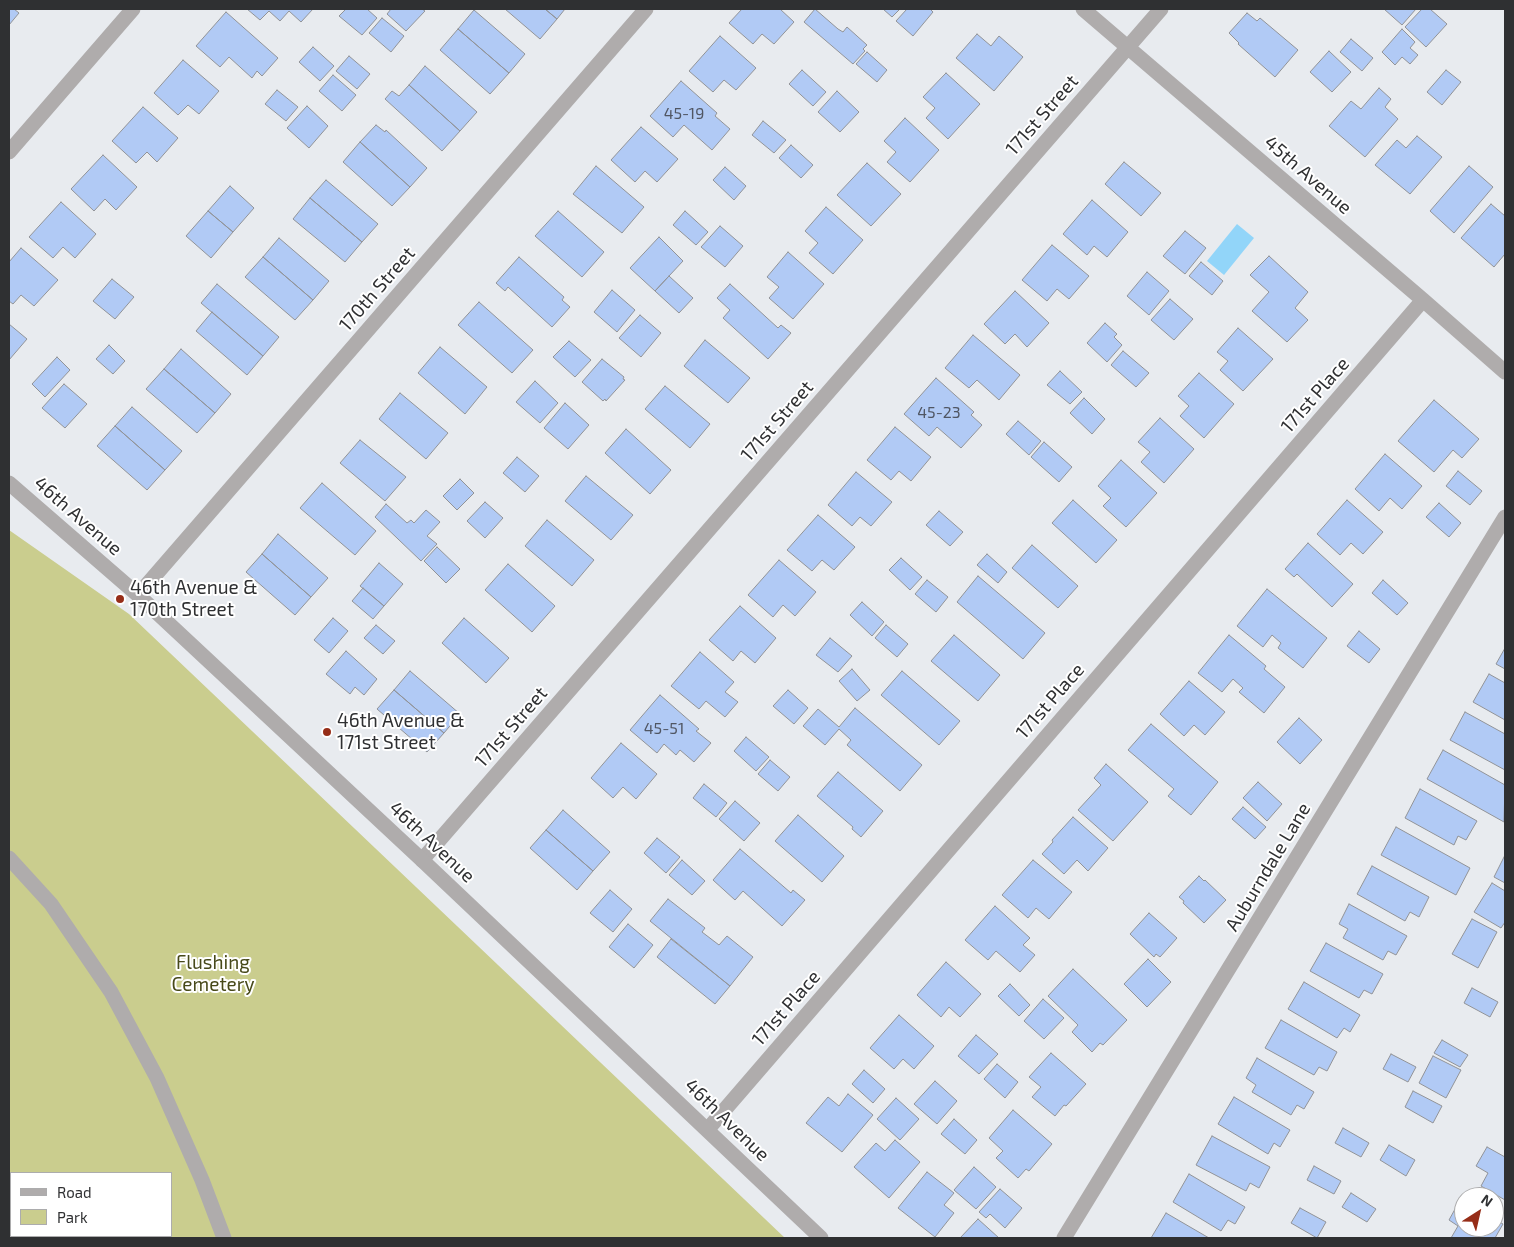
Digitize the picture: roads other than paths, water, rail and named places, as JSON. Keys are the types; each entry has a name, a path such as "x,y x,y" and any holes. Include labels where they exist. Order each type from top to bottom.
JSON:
{"street":[{"path":"9,152 133,9"},
{"name":"170th Street","path":"138,595 646,9"},
{"name":"45th Avenue","path":"1084,9 1505,372"},
{"name":"171st Street","path":"422,860 1161,9"},
{"name":"171st Place","path":"708,1129 1423,300"},
{"name":"46th Avenue","path":"9,482 138,595 708,1129 821,1238"},
{"name":"Auburndale Lane","path":"1064,1238 1505,517"},
{"path":"9,858 51,904 111,992 157,1078 202,1180 224,1238"}],"water":[{"path":"1237,224 1254,238 1224,275 1207,261"}],"place":[{"name":"46th Avenue & 170th Street","path":"120,599"},
{"name":"46th Avenue & 171st Street","path":"327,732"}],"park label":[{"name":"Flushing Cemetery","path":"213,974"}]}
